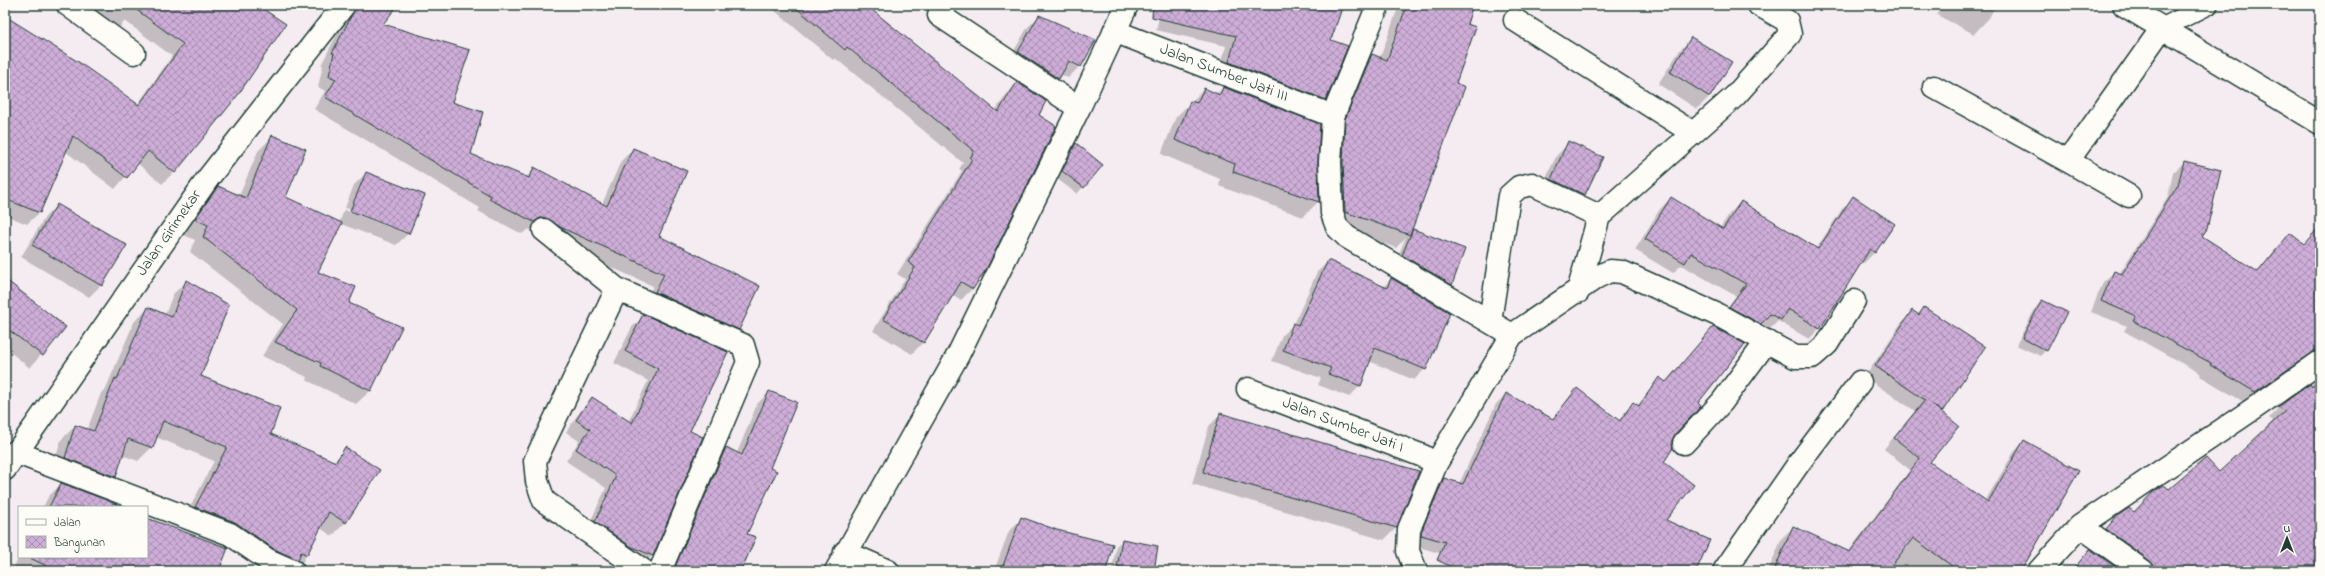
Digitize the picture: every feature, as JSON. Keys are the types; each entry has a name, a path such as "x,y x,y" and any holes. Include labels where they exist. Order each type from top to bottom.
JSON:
{"street":[{"path":"68,5 134,53"},
{"name":"Jalan Girimekar","path":"10,460 209,177 344,5"},
{"path":"888,571 840,562 958,355 1079,108 1127,5"},
{"path":"1378,5 1333,116 1330,162 1332,213 1337,226 1346,237 1512,335"},
{"path":"1578,292 1599,216 1735,96 1790,34 1787,21 1758,5"},
{"path":"2124,5 2320,123"},
{"path":"938,8 1079,108"},
{"path":"1515,20 1693,133"},
{"path":"2068,161 2162,28"},
{"name":"Jalan Sumber Jati III","path":"1114,31 1333,116"},
{"path":"1934,86 2129,196"},
{"path":"1490,321 1509,196 1519,187 1532,184 1599,216"},
{"path":"544,230 618,289 743,345 748,362 660,571"},
{"path":"1416,571 1408,551 1409,529 1436,464 1512,335 1578,292 1597,277 1610,271 1622,272 1718,315 1795,358 1812,357 1827,344 1854,301"},
{"path":"618,289 535,461 537,481 544,501 644,571"},
{"path":"1684,442 1722,402 1767,341"},
{"path":"2039,571 2080,526 2254,409 2320,362"},
{"path":"1724,571 1830,420 1860,382"},
{"name":"Jalan Sumber Jati I","path":"1248,389 1423,456 1436,464"},
{"path":"10,460 147,506"},
{"path":"148,506 230,534 268,560 293,571"},
{"path":"2080,526 2143,571"}],"lane":[{"path":"2162,28 2208,5"}],"building":[{"path":"130,5 257,5 286,24 238,95 175,173 148,151 127,178 73,136 40,213 5,199 5,16 80,63 139,105 183,44"},
{"path":"357,5 398,5 383,24 470,50 452,102 483,112 471,154 529,178 534,167 607,206 633,148 687,171 659,236 760,286 739,330 655,292 664,274 562,228 546,218 540,218 534,222 489,199 491,196 325,97 336,79 329,76 334,53 332,53"},
{"path":"793,5 866,5 998,112 1017,82 1046,101 1039,115 1056,126 987,268 973,289 961,282 924,343 883,319 915,267 908,262 972,159 970,158 974,151 847,47 845,50"},
{"path":"1153,5 1343,5 1331,40 1348,46 1326,100 1229,62 1236,36 1152,17"},
{"path":"1407,5 1473,5 1467,24 1476,27 1456,83 1465,87 1410,235 1345,212 1343,162 1345,119 1372,54 1387,60"},
{"path":"1039,15 1096,40 1081,67 1069,61 1059,79 1018,52"},
{"path":"1691,37 1732,62 1710,97 1670,72"},
{"path":"1223,87 1320,124 1318,161 1319,202 1233,172 1235,164 1175,140 1190,101 1197,103 1204,88 1220,95"},
{"path":"272,135 306,149 286,197 342,223 318,272 356,287 349,303 402,327 371,391 320,366 321,363 275,342 297,310 203,237 208,225 195,219 218,186 246,198"},
{"path":"1568,141 1603,157 1585,195 1551,179"},
{"path":"1076,143 1103,165 1084,188 1062,171"},
{"path":"2184,161 2221,170 2207,229 2202,236 2258,272 2290,233 2304,244 2320,226 2320,344 2315,351 2255,392 2210,365 2211,363 2133,321 2136,316 2101,301 2114,271 2122,274 2178,185"},
{"path":"366,172 425,195 409,234 350,211"},
{"path":"1853,196 1895,224 1875,253 1870,249 1820,329 1788,309 1781,320 1770,314 1761,324 1729,307 1746,284 1691,253 1685,263 1645,239 1671,197 1723,229 1741,201 1818,249"},
{"path":"57,204 127,245 102,286 32,245"},
{"path":"1413,229 1465,249 1452,285 1402,255"},
{"path":"1328,260 1387,288 1391,278 1450,313 1426,370 1375,348 1361,386 1328,374 1331,368 1283,350 1293,323 1298,325"},
{"path":"5,279 66,327 43,356 5,327"},
{"path":"186,280 229,305 201,376 280,408 271,434 336,462 345,447 380,470 346,523 329,512 307,555 301,552 298,560 274,549 235,522 195,507 227,447 163,421 153,448 128,439 116,477 65,458 75,425 94,431 115,378 117,379 148,307 172,317"},
{"path":"2042,300 2067,312 2047,351 2022,338"},
{"path":"1924,307 1985,347 1942,412 1933,405 1959,426 1930,462 1988,502 2024,440 2079,471 2021,571 1959,571 1913,538 1889,569 1893,571 1774,571 1793,526 1850,552 1920,458 1894,438 1925,400 1875,366 1912,310 1919,315"},
{"path":"643,314 728,352 690,431 703,437 653,556 630,546 595,522 616,476 576,449 590,429 576,420 592,397 632,423 658,369 625,351"},
{"path":"1713,327 1745,344 1698,403 1701,406 1675,434 1672,441 1673,448 1664,462 1694,485 1666,520 1710,540 1696,571 1460,571 1437,560 1445,542 1421,535 1421,532 1444,478 1463,484 1506,393 1553,419 1577,388 1620,421 1633,402 1639,406 1659,377 1666,382"},
{"path":"2320,379 2320,571 2155,571 2150,561 2106,529 2117,516 2129,508 2134,512 2153,492 2164,485 2169,489 2206,458 2219,472 2285,411 2278,407 2310,384 2312,387"},
{"path":"769,391 797,402 770,468 777,471 747,534 756,537 741,571 685,571 675,567 726,447 742,455"},
{"path":"1220,413 1419,471 1397,528 1203,472"},
{"path":"61,483 119,506 50,506"},
{"path":"1021,517 1057,530 1113,544 1106,571 1001,571"},
{"path":"148,518 228,548 219,571 57,571 30,558 148,558"},
{"path":"1122,539 1158,546 1154,571 1133,571 1117,568"},
{"path":"2090,549 2121,571 2072,571"}]}
